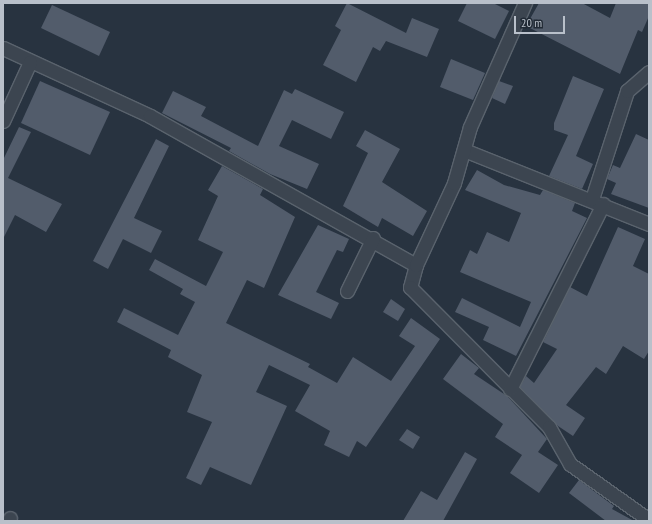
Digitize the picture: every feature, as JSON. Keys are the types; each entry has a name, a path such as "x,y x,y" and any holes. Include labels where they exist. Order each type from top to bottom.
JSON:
{"street":[{"path":"524,3 464,150 454,183 416,265 410,287 549,427 570,464 649,520"},
{"path":"3,48 30,62 150,116 374,238 416,265"},
{"path":"3,121 30,62"},
{"path":"510,388 597,201 627,91 649,72"},
{"path":"464,150 597,201 649,224"},
{"path":"347,291 374,238"}],"building":[{"path":"347,3 406,33 412,18 439,29 427,57 386,41 380,51 373,47 356,82 323,65 341,30 335,26"},
{"path":"467,3 493,3 509,11 495,39 458,21"},
{"path":"539,3 582,3 610,18 616,3 649,3 649,16 642,32 638,30 620,74 526,26"},
{"path":"52,5 110,32 99,56 41,28"},
{"path":"451,59 485,73 473,100 440,87"},
{"path":"573,76 604,89 576,156 593,164 582,189 549,176 568,135 554,130 554,123"},
{"path":"40,81 110,112 90,155 21,123"},
{"path":"499,81 513,86 505,104 492,98"},
{"path":"295,89 344,112 331,139 292,120 279,146 319,164 307,189 270,174 229,151 231,148 162,113 173,91 206,107 201,116 258,146 284,90 292,94"},
{"path":"19,127 31,132 8,178 62,204 46,232 15,215 3,239 3,160"},
{"path":"365,130 400,149 382,182 427,211 413,236 382,218 378,227 343,206 368,153 356,146"},
{"path":"636,134 649,140 649,208 611,194 616,183 607,179 613,165 620,168"},
{"path":"156,139 169,146 134,218 162,231 151,253 123,239 108,269 93,261"},
{"path":"222,166 263,189 260,195 295,217 264,288 247,280 226,323 310,364 308,367 337,383 353,357 391,381 415,346 399,336 411,318 440,339 366,447 357,441 349,457 324,445 330,431 295,411 310,385 269,365 256,392 287,406 251,485 210,467 201,485 186,478 212,422 187,412 202,375 168,357 171,350 117,322 124,308 178,335 195,302 180,294 183,289 149,270 155,259 206,286 223,252 198,240 218,196 208,190"},
{"path":"477,170 504,185 540,195 543,190 575,203 572,211 587,218 516,356 483,340 489,327 455,312 462,298 520,327 531,302 460,272 470,250 477,254 487,232 509,242 521,213 465,190"},
{"path":"318,225 349,239 343,252 337,250 316,292 339,303 331,319 278,295"},
{"path":"618,227 645,239 633,266 649,274 649,351 644,359 623,346 606,374 596,367 566,405 585,418 573,436 558,426 520,387 526,376 534,383 557,349 543,342 570,287 587,296"},
{"path":"391,299 405,309 398,321 383,312"},
{"path":"461,354 479,368 474,374 507,396 547,439 538,452 558,465 539,493 510,473 522,455 495,437 503,424 443,379"},
{"path":"407,429 420,437 413,449 399,440"},
{"path":"465,452 477,459 443,521 403,521 421,491 437,500"},
{"path":"579,480 614,506 612,509 634,521 606,521 569,493"}]}
